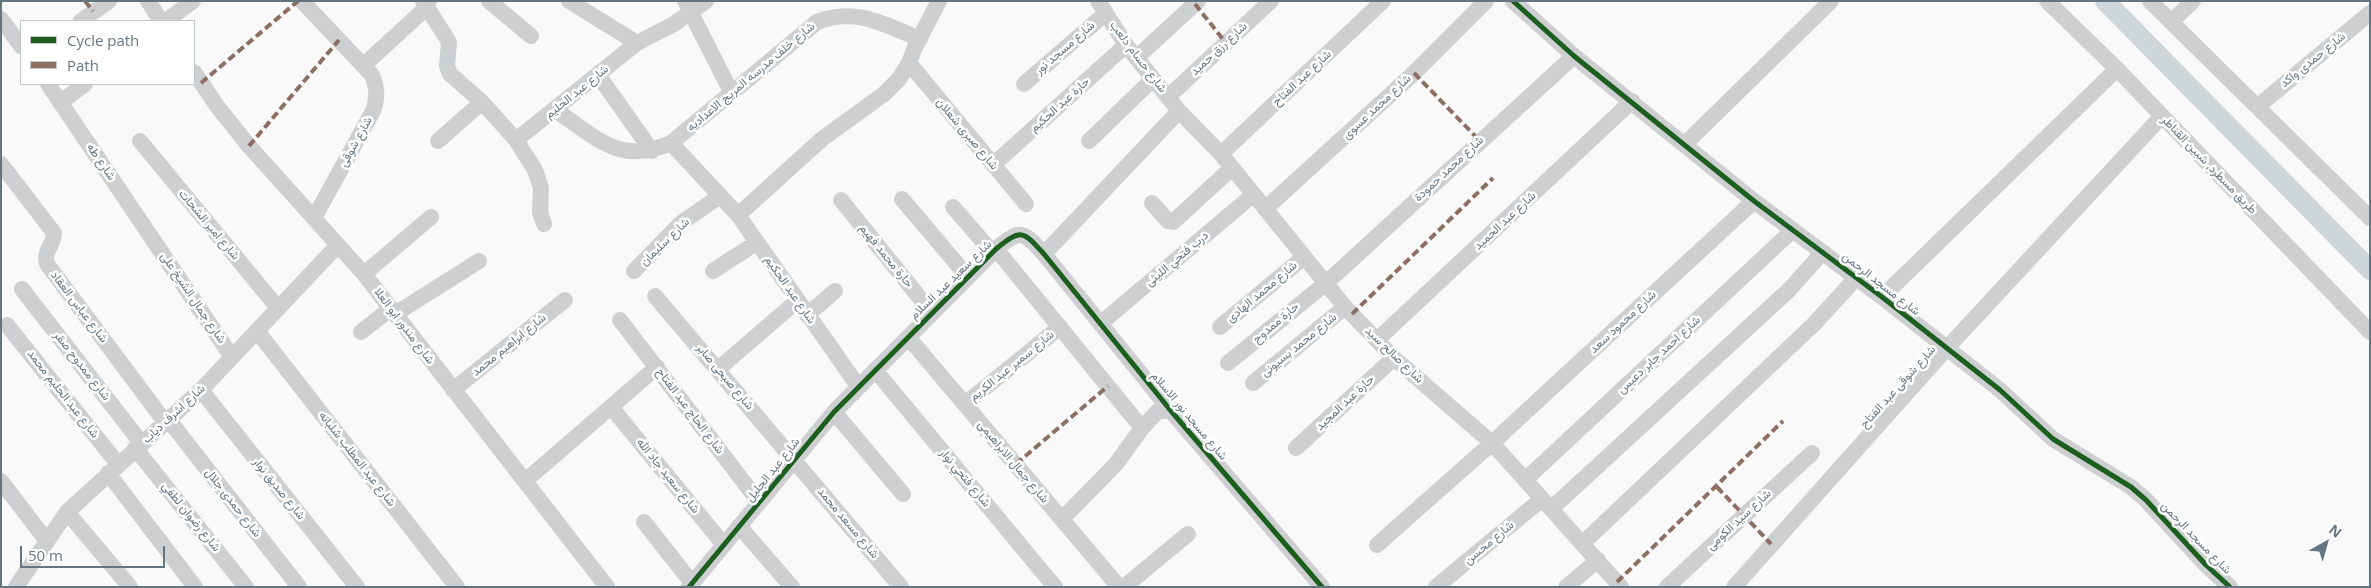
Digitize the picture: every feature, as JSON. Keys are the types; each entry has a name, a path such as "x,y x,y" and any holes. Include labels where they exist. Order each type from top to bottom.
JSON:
{"street":[{"path":"82,20 109,1"},
{"path":"148,1 160,20"},
{"path":"167,20 193,1"},
{"name":"شارع شوقى","path":"302,1 364,65 372,75 377,86 377,99 373,111 314,218"},
{"path":"489,1 531,36"},
{"path":"569,1 637,43 689,7 706,1"},
{"path":"738,215 822,138 884,94 898,80 909,63 938,1"},
{"name":"حارة عبد الحكيم","path":"993,165 1131,52 1198,1"},
{"name":"شارع رزق حميد","path":"1168,97 1271,1"},
{"name":"شارع عبد الفتاح","path":"1221,154 1383,1"},
{"name":"شارع محمد عسوى","path":"1265,209 1414,73 1486,1"},
{"name":"شارع مسجد الرحمن","path":"1513,1 1574,56 1754,201 1882,296 2000,390 2053,439 2074,454 2114,475 2146,500 2206,565 2230,587"},
{"path":"1685,144 1831,1"},
{"name":"طريق مسطرد, شبين القناطر","path":"2047,1 2117,69 2370,332"},
{"path":"2150,1 2370,218"},
{"path":"2171,22 2193,1"},
{"path":"364,65 426,3 449,42 448,66 450,74 482,102 516,140 535,170 541,188 540,212 544,224"},
{"path":"689,7 732,94"},
{"name":"شارع حسام دلعب","path":"1102,7 1131,52 1179,111"},
{"name":"شارع مسجد نور","path":"1024,84 1102,7"},
{"name":"شارع خلف مدرسه المريج الاعداديه","path":"652,151 671,143 817,22 831,16 846,14 858,9 920,39"},
{"name":"شارع حمدى واكد","path":"2257,107 2370,13"},
{"path":"1,19 20,45"},
{"name":"شارع عبد الحليم","path":"516,140 637,43"},
{"name":"شارع محمد حمودة","path":"1325,284 1574,56"},
{"name":"شارع صبرى شعلان","path":"909,63 1026,204"},
{"path":"1882,296 2117,69"},
{"name":"شارع مندور ابو العلا","path":"195,73 217,106 249,146 364,274 607,587"},
{"path":"598,74 652,151"},
{"path":"1089,141 1153,79"},
{"name":"شارع طه","path":"49,85 154,240"},
{"path":"61,102 84,85"},
{"name":"شارع عبد الحميد","path":"1377,340 1632,101"},
{"path":"438,141 482,102"},
{"path":"555,110 607,145 623,150 652,151"},
{"path":"1044,254 1179,111"},
{"name":"شارع صالح سيد","path":"1179,111 1221,154 1345,307 1394,358 1492,443 1621,587"},
{"name":"شارع شوقى عبد الفتاح","path":"1734,587 1947,348 2162,116"},
{"name":"شارع امير الشحات","path":"140,141 278,308"},
{"name":"شارع عبد الحكيم","path":"671,143 738,215 797,302 858,386"},
{"name":"شارع عباس العقاد","path":"1,164 54,233 54,238 47,250 47,264 166,420"},
{"path":"1152,203 1168,221 1173,222 1232,168"},
{"name":"درب فتحي الليثى","path":"1100,323 1254,195"},
{"name":"شارع سليمان","path":"634,272 681,223 720,196"},
{"path":"902,199 968,277"},
{"name":"حارة محمد فهيم","path":"841,200 932,313"},
{"name":"شارع محمود سعد","path":"1377,545 1492,443 1754,201"},
{"path":"953,207 1060,327 1142,428"},
{"path":"364,274 431,217"},
{"name":"شارع احمد جابر دعبس","path":"1525,480 1793,230"},
{"name":"شارع سعيد عبد السلام","path":"875,370 994,251 1014,235 1025,234 1044,254"},
{"name":"شارع جمال الشيخ على","path":"154,240 232,357"},
{"path":"713,272 756,243"},
{"name":"شارع اشرف دياب","path":"16,587 46,540 67,512 201,390 338,245"},
{"name":"شارع محسن","path":"1436,587 1547,504 1789,290 1823,252"},
{"name":"شارع مسجد نور الاسلام","path":"1044,254 1171,411 1322,587"},
{"name":"شارع محمد الهادى","path":"1220,327 1304,257"},
{"path":"361,332 479,260"},
{"path":"1582,543 1814,324 1857,277"},
{"name":"حارة ممدوح","path":"1228,363 1325,284"},
{"name":"شارع ممدوح صقر","path":"22,289 139,446"},
{"path":"807,315 835,291"},
{"name":"شارع صبحى صابر","path":"655,296 794,459"},
{"name":"شارع ابراهيم محمد","path":"453,390 565,300"},
{"path":"718,369 797,302"},
{"name":"شارع محمد بسيونى","path":"1253,382 1345,307"},
{"name":"شارع الحاج عبد الفتاح","path":"620,320 759,502"},
{"name":"شارع عبد الحليم محمد","path":"8,324 196,587"},
{"name":"شارع سمير عبد الكريم","path":"965,404 1060,327"},
{"name":"شارع عبد المطلب شلبانه","path":"257,330 457,587"},
{"name":"شارع جمال الابراهيمى","path":"908,336 1119,587"},
{"name":"حارة عبد المجيد","path":"1296,448 1394,358"},
{"path":"525,482 657,367"},
{"name":"شارع عبد الجليل","path":"691,585 834,412 875,370"},
{"name":"شارع فتحي نوار","path":"875,370 1055,587"},
{"name":"شارع صديق نوار","path":"201,390 357,587"},
{"name":"شارع سعيد جاد الله","path":"611,407 724,545"},
{"path":"1062,519 1116,464 1142,428 1158,411 1171,411"},
{"path":"834,412 903,494"},
{"name":"شارع حمدى جلال","path":"166,420 299,587"},
{"name":"شارع رضوان لطفي","path":"139,446 246,587"},
{"name":"شارع سيد الكومى","path":"1667,587 1812,453"},
{"name":"شارع مسعد محمد","path":"794,459 901,587"},
{"path":"1,481 46,540"},
{"path":"67,512 130,587"},
{"path":"644,522 691,585"},
{"path":"739,526 792,587"},
{"path":"1124,587 1188,534"},
{"path":"1566,587 1598,560"}],"waterway":[{"path":"2105,1 2370,270"}],"marked path":[{"path":"85,1 93,11"},
{"path":"201,83 298,1"},
{"path":"1195,4 1226,43"},
{"path":"249,146 339,40"},
{"path":"1414,73 1480,141"},
{"path":"1352,314 1493,178"},
{"path":"1016,464 1108,386"},
{"path":"1617,582 1783,421"},
{"path":"1717,487 1771,544"}],"cycle path":[{"path":"1513,1 1574,56 1754,201 1882,297 2000,390 2053,439 2131,487 2146,500 2206,565 2230,587"},
{"path":"689,587 834,412 996,249 1017,235 1026,237 1044,254 1171,411 1322,587"}]}
